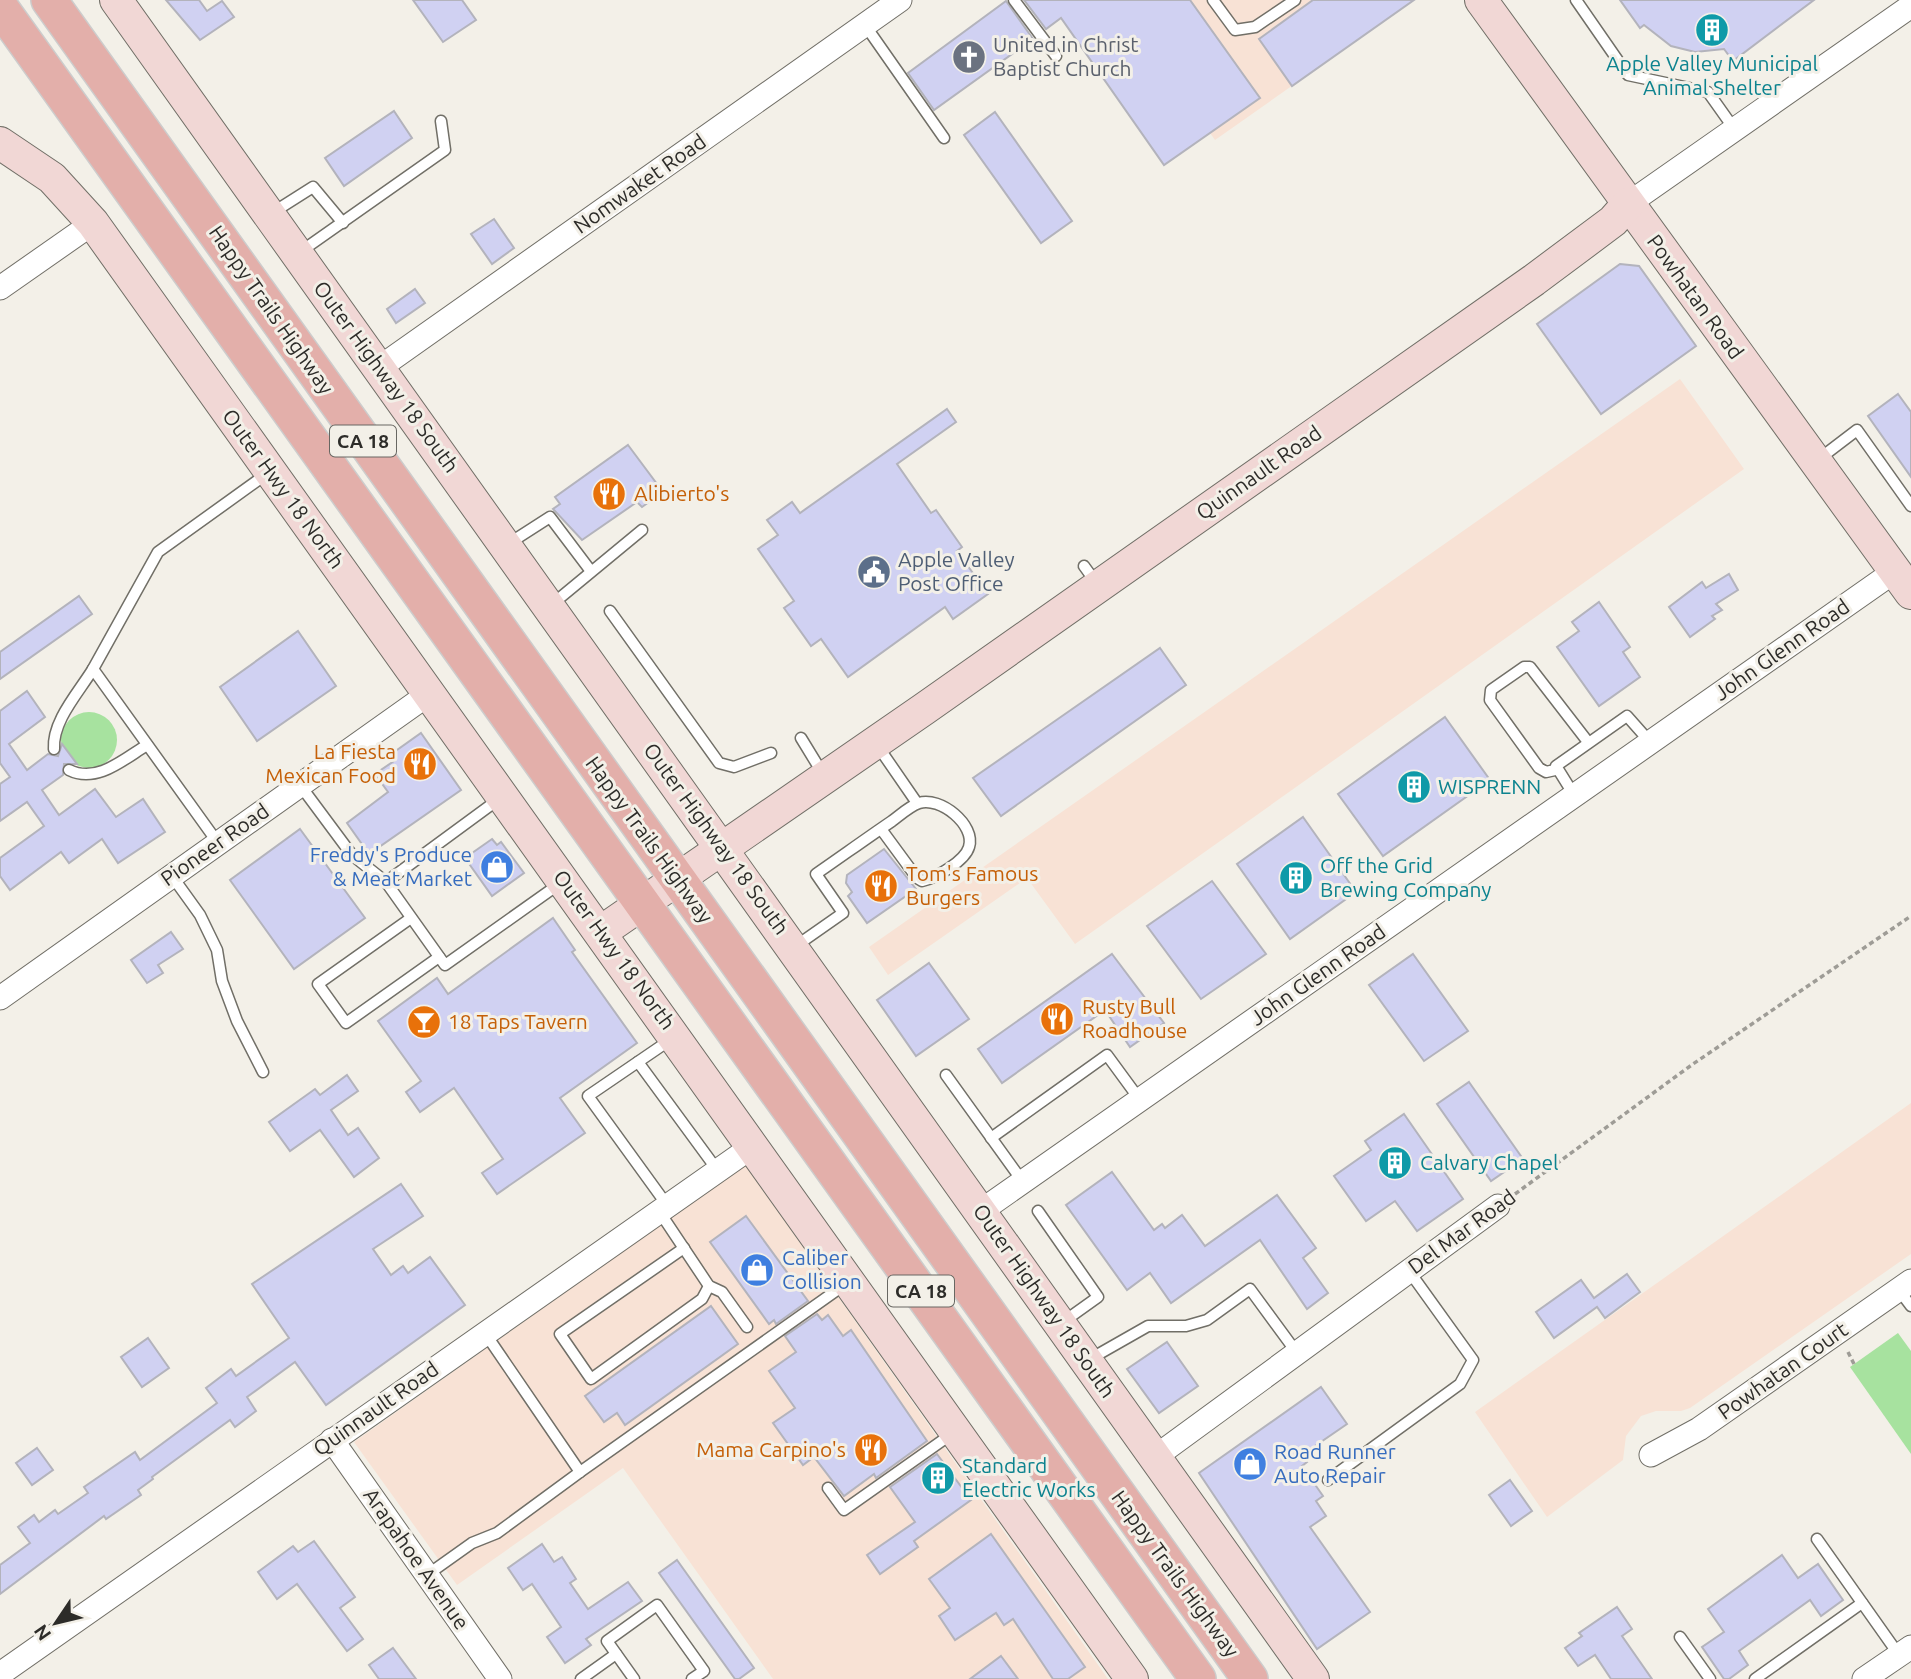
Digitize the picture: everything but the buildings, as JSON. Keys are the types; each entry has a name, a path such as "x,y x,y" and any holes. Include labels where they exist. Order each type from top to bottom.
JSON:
{"main road":[{"name":"Happy Trails Highway","path":"49,0 1250,1679"},
{"name":"Happy Trails Highway","path":"0,7 1198,1679"}],"street":[{"name":"Nomwaket Road","path":"379,368 900,0"},
{"name":"Powhatan Road","path":"1481,0 1814,463 1903,582"},
{"name":"Outer Highway 18 South","path":"120,2 1313,1679"},
{"name":"Quinnault Road","path":"601,932 875,743 1091,576 1534,280 1613,221 1628,204 1911,5"},
{"name":"Outer Hwy 18 North","path":"0,143 52,178 93,223 1132,1679"},
{"path":"0,288 93,223"},
{"name":"John Glenn Road","path":"981,1211 1650,742 1903,582"},
{"name":"Pioneer Road","path":"0,998 430,693"},
{"name":"Quinnault Road","path":"0,1674 753,1146"},
{"name":"Del Mar Road","path":"1155,1457 1498,1206"},
{"name":"Powhatan Court","path":"1651,1454 1699,1429 1907,1292"},
{"name":"Arapahoe Avenue","path":"331,1440 500,1679"},
{"path":"1864,1679 1905,1651"}],"lane":[{"path":"1013,0 1056,56"},
{"path":"1213,0 1235,30 1255,27 1282,4 1295,0"},
{"path":"1576,0 1628,75 1708,92 1735,130"},
{"path":"865,25 944,138"},
{"path":"297,254 445,150 441,121"},
{"path":"270,215 313,187 343,223"},
{"path":"1814,463 1857,430 1911,506"},
{"path":"54,750 53,737 61,720 159,552 270,471"},
{"path":"506,545 550,517 590,570"},
{"path":"550,606 590,570 642,530"},
{"path":"610,611 719,763 734,767 771,752"},
{"path":"1555,770 1546,772 1539,768 1490,700 1491,690 1524,667 1533,669 1588,742"},
{"path":"93,668 218,843"},
{"path":"1555,770 1558,764 1627,716 1650,742"},
{"path":"801,737 826,778"},
{"path":"875,743 917,803"},
{"path":"69,770 79,775 104,771 148,745"},
{"path":"1555,770 1574,795"},
{"path":"300,785 352,855 386,882 445,965 564,881"},
{"path":"386,882 503,796"},
{"path":"793,948 843,913 816,874 917,803 933,802 942,805 960,821 970,837 970,846 957,861 922,881 881,829"},
{"path":"172,876 206,926 217,950 222,981 237,1021 263,1072"},
{"path":"411,918 318,984 346,1023 439,957"},
{"path":"675,1036 588,1096 663,1208 684,1248 709,1286 722,1292 747,1326"},
{"path":"991,1138 1107,1055 1140,1100"},
{"path":"638,1062 718,1171"},
{"path":"946,1074 1023,1182"},
{"path":"1038,1211 1098,1297 1061,1324"},
{"path":"684,1248 560,1334 591,1378 702,1299 709,1286"},
{"path":"1328,1480 1460,1384 1473,1360 1409,1271"},
{"path":"427,1575 472,1543 497,1533 849,1282"},
{"path":"1087,1361 1148,1326 1186,1326 1207,1320 1250,1289 1297,1353"},
{"path":"485,1333 580,1472"},
{"path":"828,1488 844,1510 956,1431"},
{"path":"1817,1539 1862,1603 1905,1651"},
{"path":"1755,1679 1862,1603"},
{"path":"634,1679 607,1641 657,1605 704,1671 692,1679"},
{"path":"1680,1637 1710,1679"},
{"path":"581,1679 616,1654"}],"path":[{"name":"Del Mar Road","path":"1498,1206 1693,1064 1911,916"}],"shaded area":[{"path":"1116,0 1414,0 1215,140"},
{"path":"1680,379 1744,469 1075,944 1027,878 888,975 869,947"},
{"path":"1911,1103 1911,1254 1690,1408 1681,1411 1656,1411 1641,1416 1626,1436 1623,1460 1547,1517 1475,1412"},
{"path":"745,1165 1108,1679 773,1679 623,1468 457,1585 354,1442"}],"green space":[{"path":"89,712 100,714 109,720 115,729 115,751 109,760 100,766 89,768 78,766 69,760 63,751 61,740 63,729 69,720 78,714"},
{"path":"1898,1333 1911,1351 1911,1454 1850,1367"}],"place":[{"name":"Apple Valley Municipal Animal Shelter","path":"1712,30"},
{"name":"United in Christ Baptist Church","path":"969,57"},
{"name":"Alibierto's","path":"609,494"},
{"name":"Apple Valley Post Office","path":"874,572"},
{"name":"La Fiesta Mexican Food","path":"420,764"},
{"name":"WISPRENN","path":"1414,787"},
{"name":"Freddy's Produce & Meat Market","path":"497,867"},
{"name":"Off the Grid Brewing Company","path":"1296,878"},
{"name":"Tom's Famous Burgers","path":"881,886"},
{"name":"Rusty Bull Roadhouse","path":"1057,1019"},
{"name":"18 Taps Tavern","path":"424,1022"},
{"name":"Calvary Chapel","path":"1395,1163"},
{"name":"Caliber Collision","path":"757,1270"},
{"name":"Mama Carpino's","path":"871,1450"},
{"name":"Road Runner Auto Repair","path":"1250,1464"},
{"name":"Standard Electric Works","path":"938,1478"}]}
